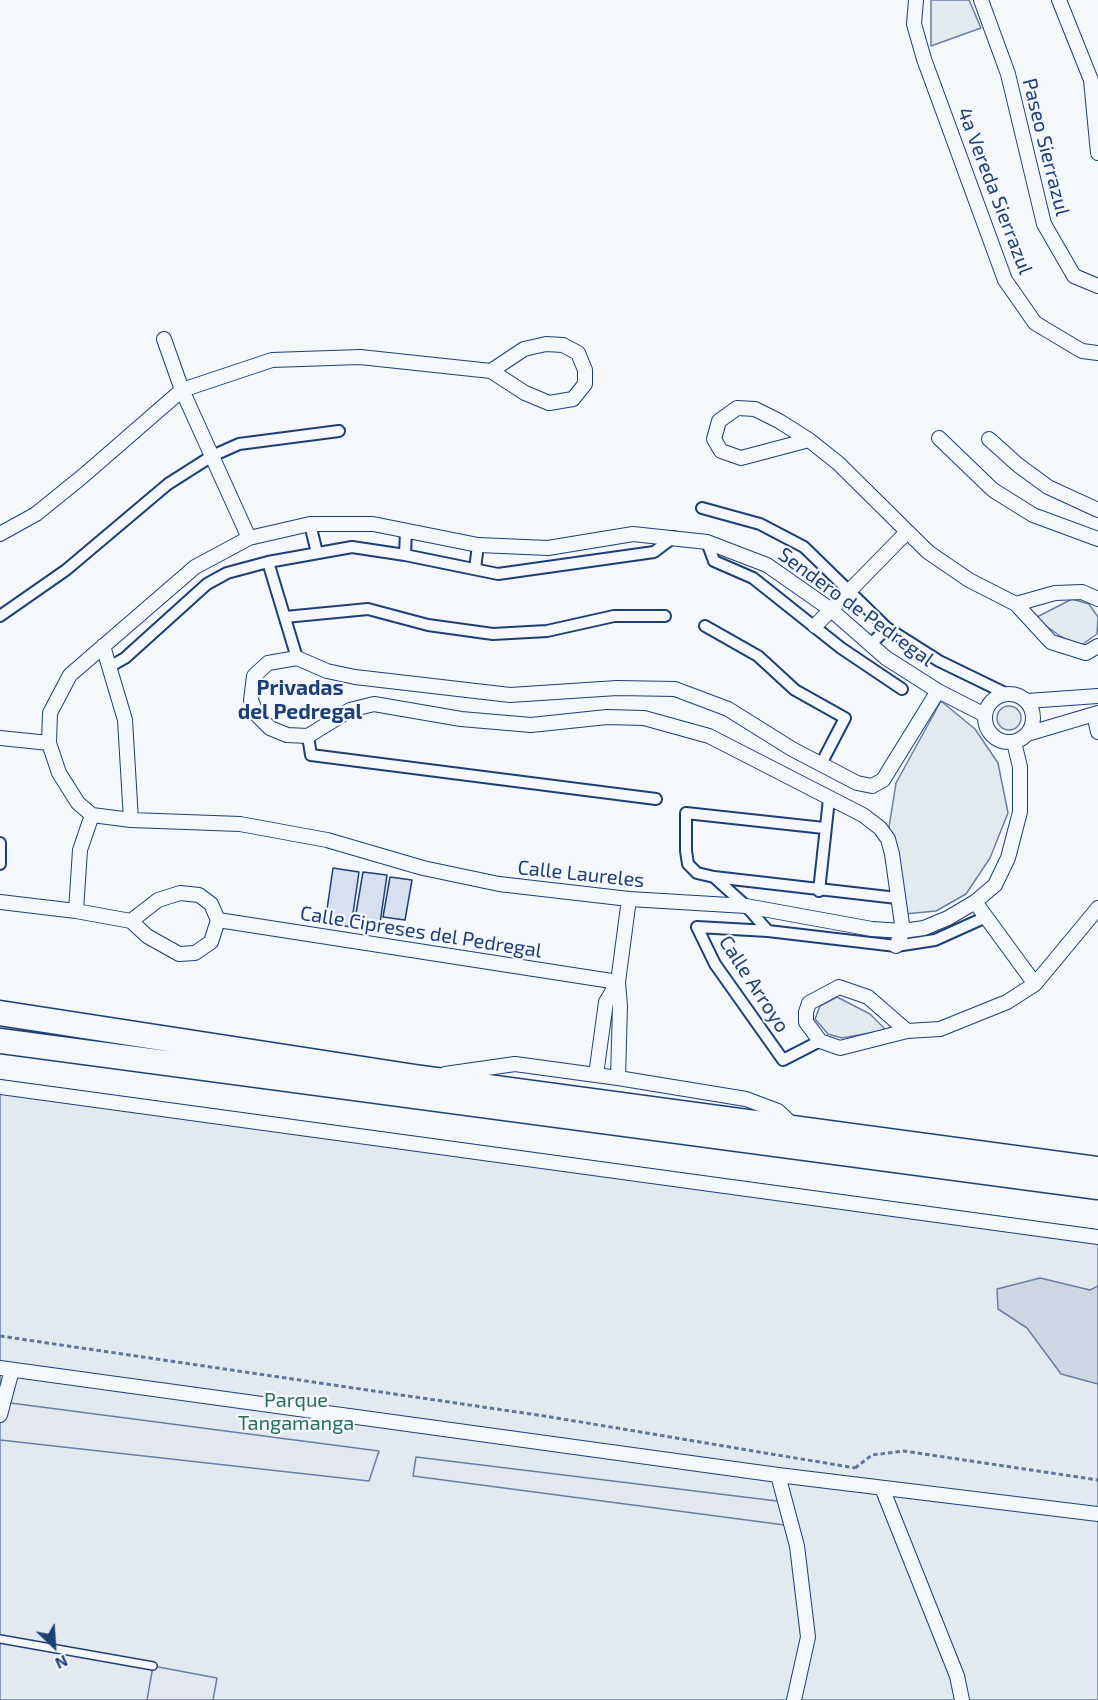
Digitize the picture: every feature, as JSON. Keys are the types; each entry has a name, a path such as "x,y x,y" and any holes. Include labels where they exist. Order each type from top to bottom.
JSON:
{"highway":[{"path":"0,1013 415,1077 1098,1169"},
{"path":"0,1041 1098,1187"},
{"path":"1027,1160 1098,1157"}],"street":[{"name":"4a Vereda Sierrazul","path":"916,0 914,24 924,59 1005,280 1035,323 1082,351 1098,353"},
{"name":"Paseo Sierrazul","path":"981,0 1008,74 1044,224 1074,276 1098,286"},
{"path":"1059,0 1094,84 1098,153"},
{"path":"164,339 182,390 249,538"},
{"path":"0,534 36,514 182,390 272,360 360,357 491,371 525,393 549,403 573,399 585,384 585,370 578,353 563,345 546,344 524,349 491,371"},
{"path":"809,440 741,458 721,451 714,440 719,421 736,408 755,410 778,421 809,440 838,463 906,532 969,580 1016,604 1051,642 1086,653 1098,646"},
{"path":"0,616 66,570 168,484 212,456 239,444 339,431"},
{"path":"939,438 993,490 1033,515 1098,539"},
{"path":"989,439 1018,465 1048,487 1098,510"},
{"path":"702,508 760,524 804,547 887,628 939,661 1007,694"},
{"path":"310,524 317,554"},
{"name":"Sendero de Pedregal","path":"49,743 50,713 70,675 195,567 249,538 310,524 374,524 478,545 548,548 633,534 707,542 767,565 830,609 886,658 985,715"},
{"path":"405,555 406,531"},
{"path":"815,626 906,532"},
{"path":"629,556 633,534"},
{"path":"109,666 125,658 207,584 227,573 268,562 352,548 405,555 498,574 654,552 674,537"},
{"path":"707,542 714,561 753,578 841,648 902,689"},
{"path":"475,569 478,545"},
{"path":"547,568 548,548"},
{"path":"268,562 297,658"},
{"path":"753,578 767,565"},
{"path":"195,567 207,584"},
{"path":"1016,604 1055,593 1082,592 1098,600"},
{"path":"285,617 368,609 428,625 493,634 547,631 614,616 665,616"},
{"path":"705,626 758,656 795,690 845,718 821,764"},
{"path":"871,644 887,628"},
{"path":"103,646 125,720 131,820"},
{"path":"896,946 903,931 892,854 888,839 880,828 863,815 709,736 644,718 607,717 531,725 461,719 374,704 350,710 308,736 287,735 270,728 257,715 251,699 254,676 268,663 297,658 327,671 355,677 510,695 617,688 675,689 728,709 821,764 857,783 872,786 884,780 938,690"},
{"path":"875,671 886,658"},
{"path":"1027,734 1033,723 1033,712 1027,701 1018,695 1007,694 996,697 988,705 985,715 986,726 993,736 1003,742 1014,742 1027,734 1096,714 1098,732"},
{"path":"1027,701 1072,700 1098,696"},
{"path":"308,736 311,755 656,799"},
{"path":"0,738 49,743 59,773 78,803 93,815 80,850 76,911"},
{"name":"Calle Laureles","path":"93,815 131,820 240,824 327,840 423,868 499,885 629,899 746,906 872,929 903,931 924,928 975,902 995,885 1008,858 1020,812 1020,767 1014,742"},
{"path":"819,891 828,799"},
{"name":"Calle Arroyo","path":"768,932 746,906 714,878 696,873 688,864 686,813 824,828"},
{"path":"0,843 0,864"},
{"path":"714,878 897,898"},
{"path":"0,902 76,911 131,921 147,936 179,954 195,953 211,942 218,920 211,904 199,895 180,894 158,900 131,921"},
{"path":"618,1078 621,1006 618,982 629,899"},
{"path":"975,902 1035,984"},
{"path":"907,1031 868,997 839,987 809,1003 806,1022 820,1041 840,1048 907,1031 940,1029 1006,1002 1035,984 1098,908"},
{"path":"768,932 896,946 935,940 986,917"},
{"name":"Calle Cipreses del Pedregal","path":"218,920 618,982"},
{"name":"Calle Arroyo","path":"768,932 697,927 715,964 783,1060 820,1041"},
{"path":"596,1075 606,1002 618,982"},
{"path":"415,1077 515,1064 618,1078 746,1099 778,1111 799,1130"},
{"path":"0,1087 1098,1237"},
{"path":"1,1408 6,1369 837,1483 1098,1514"},
{"path":"778,1475 796,1546 808,1637 794,1700"},
{"path":"882,1488 957,1676 962,1700"}],"lane":[{"path":"0,1639 153,1666"}],"path":[{"path":"0,1336 551,1417 855,1468"},
{"path":"837,1483 872,1455 903,1451 1098,1480"}],"green space":[{"path":"931,0 969,0 981,28 931,46"},
{"path":"1072,599 1089,604 1098,617 1097,634 1080,646 1060,636 1035,618"},
{"path":"941,701 975,729 998,763 1008,813 990,858 966,894 936,911 904,914 889,827 896,783"},
{"path":"1009,706 1017,710 1021,718 1017,726 1009,730 1001,726 997,718 1001,710"},
{"path":"837,997 870,1014 886,1030 842,1038 828,1034 815,1019 820,1006"},
{"name":"Parque Tangamanga","path":"0,1080 1098,1230 1098,1700 0,1700"}],"shaded area":[{"path":"1040,1278 1090,1290 1098,1286 1098,1384 1061,1374 1027,1328 998,1309 997,1289"},
{"path":"3,1402 379,1451 369,1481 0,1440 0,1415"},
{"path":"416,1457 785,1502 792,1526 413,1476"},
{"path":"153,1666 217,1678 213,1700 147,1700"}],"building":[{"path":"333,868 359,872 351,927 325,923"},
{"path":"363,872 387,875 380,923 355,919"},
{"path":"390,877 412,880 405,920 383,917"}],"district":[{"name":"Privadas del Pedregal","path":"300,700"}]}
